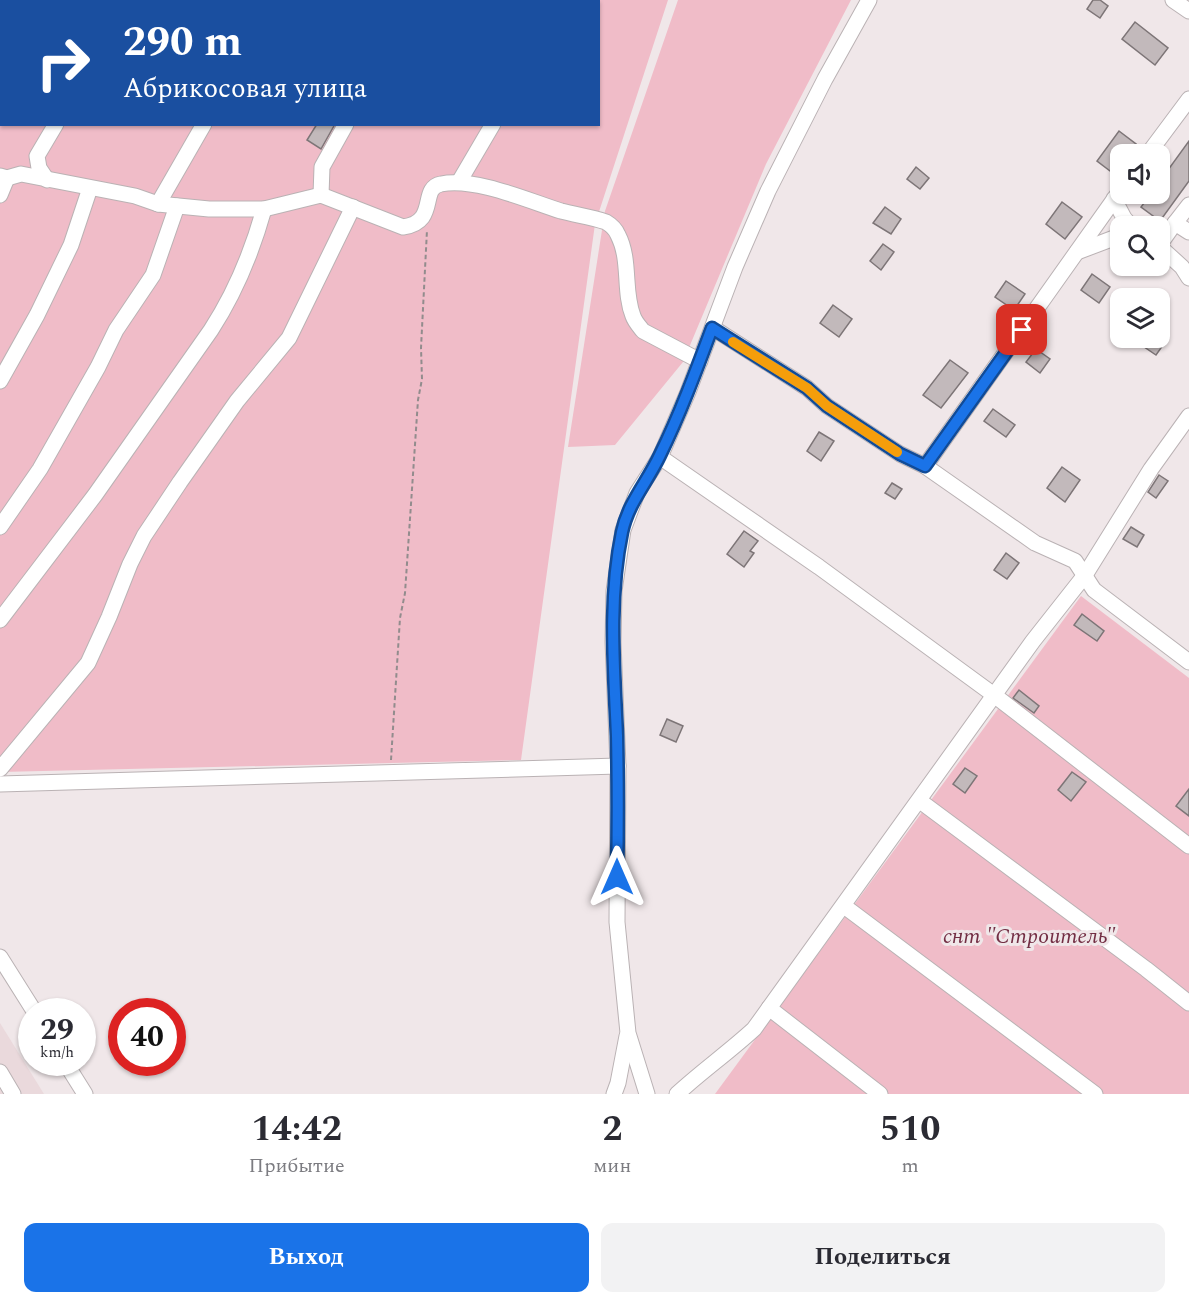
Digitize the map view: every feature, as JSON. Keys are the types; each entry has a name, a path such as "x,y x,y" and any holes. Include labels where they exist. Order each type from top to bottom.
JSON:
{"street":[{"path":"647,1094 628,1033 617,922 618,766 613,642 615,581 623,530 637,493 660,457 700,361 735,267 768,191 825,79 869,0"},
{"path":"1173,0 1189,11"},
{"path":"1155,144 1189,99"},
{"path":"47,180 39,168 37,156 55,126"},
{"path":"158,204 203,126"},
{"path":"321,195 322,167 345,126"},
{"path":"459,182 492,126"},
{"path":"0,195 3,177 21,174 135,196 158,204 209,209 264,209 321,195 403,226 414,225 425,216 429,195 434,186 439,184 459,182 515,195 561,211 608,223 617,233 623,245 633,316 643,332 700,361"},
{"path":"0,381 37,315 70,245 90,188"},
{"path":"925,466 1112,204"},
{"path":"1170,230 1189,205"},
{"path":"0,527 40,469 98,367 116,330 153,275 177,206"},
{"path":"0,769 88,663 144,536 237,401 289,338 353,207"},
{"path":"0,620 95,495 226,307 251,249 264,209"},
{"path":"1175,223 1189,232"},
{"path":"1077,252 1110,240"},
{"path":"1170,255 1189,278"},
{"path":"712,328 807,388 827,406 900,454 925,466 1035,543 1075,561 1094,590 1189,662"},
{"path":"677,1094 754,1029 994,695 1085,575 1151,469 1188,418"},
{"path":"660,457 819,567 994,695 1189,846"},
{"path":"0,784 618,766"},
{"path":"920,801 1189,1003"},
{"path":"844,906 1095,1094"},
{"path":"0,957 26,998"},
{"path":"769,1008 880,1094"},
{"path":"614,1094 628,1033"},
{"path":"0,1072 13,1094"},
{"path":"74,1076 85,1094"}],"path":[{"path":"390,773 400,618 405,593 418,400 422,379 421,348 427,232 425,216"}],"shaded area":[{"path":"0,1023 18,1052 18,1076 33,1076 44,1094 0,1094"}],"green space":[{"path":"600,0 668,0 595,224 521,760 0,772 0,126 600,126"},
{"path":"678,0 851,0 766,164 683,362 615,445 568,447 605,211"},
{"name":"снт \"Строитель\"","path":"1081,596 1189,678 1189,1094 715,1094"}],"building":[{"path":"1093,0 1100,0 1108,6 1100,18 1087,9"},
{"path":"1135,22 1168,48 1155,65 1122,39"},
{"path":"316,126 334,126 321,149 307,140"},
{"path":"1119,131 1136,144 1110,144 1110,171 1097,161"},
{"path":"1189,141 1189,181 1164,216 1153,216 1141,207 1143,204 1170,204 1170,167"},
{"path":"916,167 929,178 920,189 907,179"},
{"path":"1062,202 1082,217 1065,239 1046,224"},
{"path":"885,207 901,219 891,234 873,223"},
{"path":"883,244 894,252 881,270 870,261"},
{"path":"1092,274 1110,287 1099,303 1081,290"},
{"path":"1006,281 1025,294 1014,310 995,297"},
{"path":"833,305 852,319 839,337 820,323"},
{"path":"1146,348 1161,348 1156,355"},
{"path":"1036,349 1050,359 1040,373 1026,362"},
{"path":"950,360 968,373 941,408 923,395"},
{"path":"993,409 1015,425 1006,437 984,421"},
{"path":"819,432 834,441 821,461 807,451"},
{"path":"1062,467 1080,480 1065,502 1047,488"},
{"path":"1159,475 1168,481 1156,498 1148,492"},
{"path":"892,483 902,489 895,499 885,493"},
{"path":"1131,527 1144,535 1137,547 1123,539"},
{"path":"744,531 758,541 750,551 754,553 744,567 727,554"},
{"path":"1006,553 1019,563 1007,579 994,570"},
{"path":"1082,614 1104,631 1097,641 1074,625"},
{"path":"1019,690 1039,706 1034,713 1013,698"},
{"path":"667,719 683,726 676,742 660,735"},
{"path":"965,768 977,776 965,793 953,784"},
{"path":"1072,772 1086,782 1071,801 1058,790"},
{"path":"1189,789 1189,816 1176,806"}],"slow traffic":[{"path":"733,342 807,388 827,406 897,452"}],"route":[{"path":"617,877 618,766 613,642 614,591 623,530 637,493 660,457 712,328 807,388 827,406 900,454 925,466 1022,330"}]}
